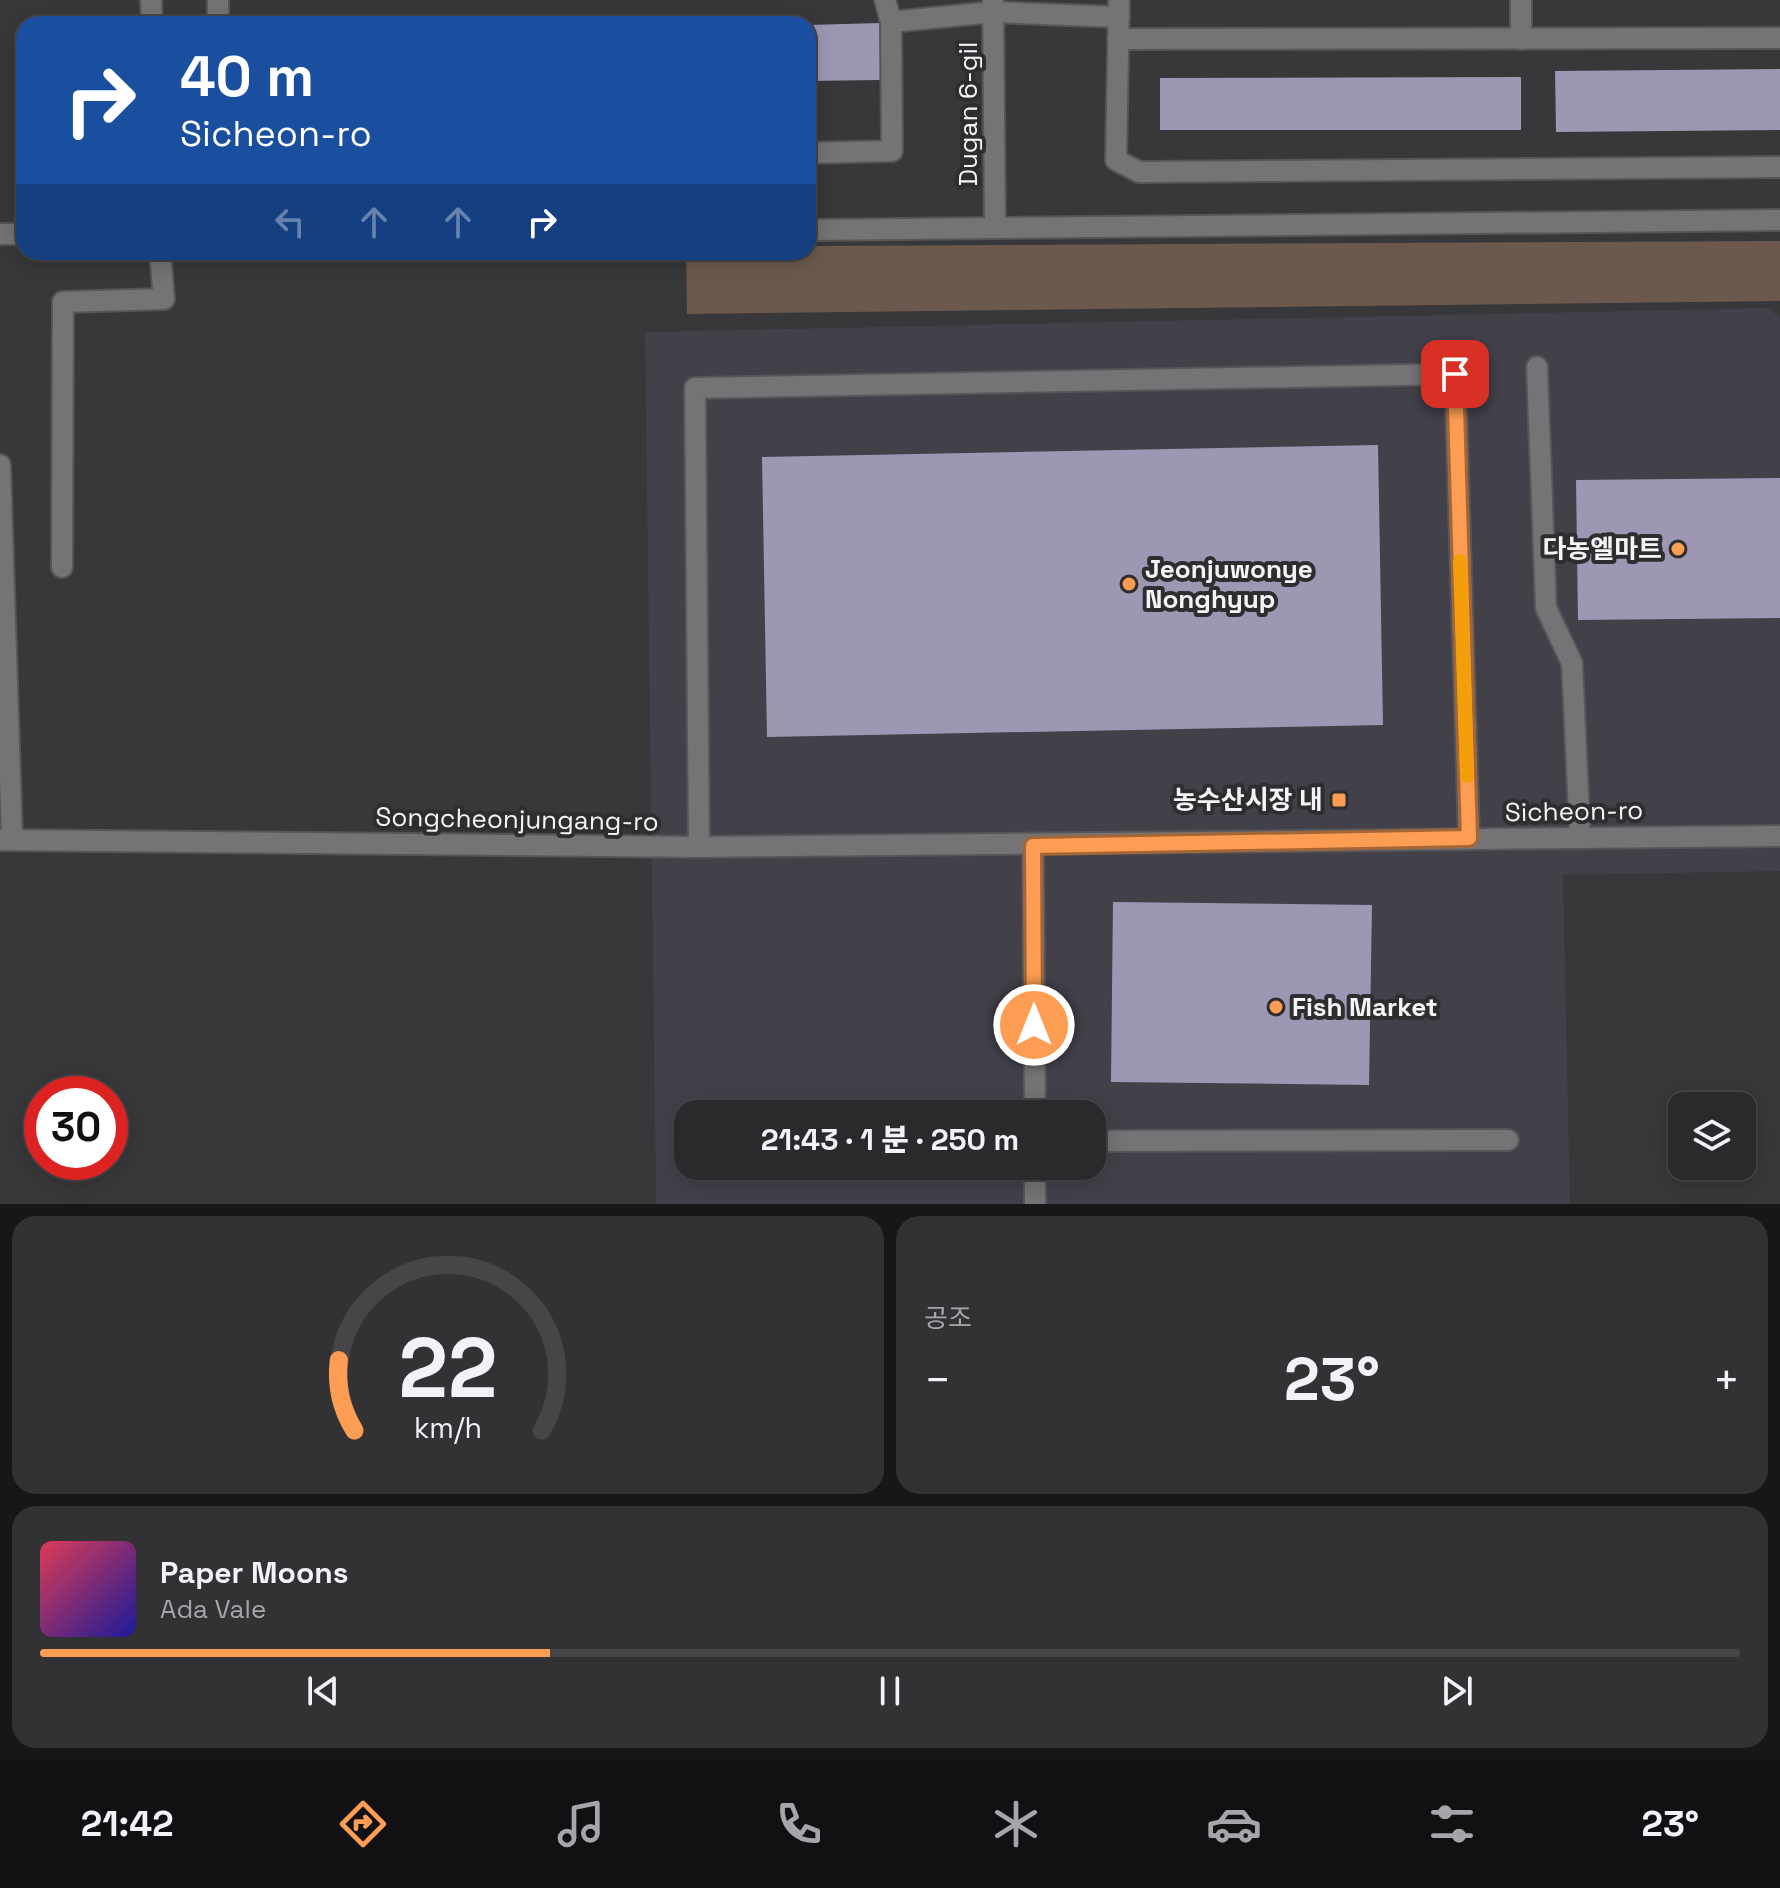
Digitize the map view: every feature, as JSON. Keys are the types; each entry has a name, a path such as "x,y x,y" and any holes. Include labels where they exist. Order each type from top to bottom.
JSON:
{"street":[{"path":"816,153 892,151 891,22 885,0"},
{"path":"1521,0 1521,39"},
{"path":"891,22 993,6 1119,9 1116,160 1139,172 1780,167"},
{"name":"Dugan 6-gil","path":"993,6 995,228"},
{"path":"1118,39 1780,38"},
{"path":"816,230 1780,220"},
{"path":"62,567 63,302 164,299 161,260"},
{"path":"1537,367 1546,608 1572,663 1580,836"},
{"path":"699,847 695,388 1455,374 1469,838"},
{"path":"0,465 6,840"},
{"name":"Sicheon-ro","path":"1033,846 1580,836 1780,836"},
{"name":"Songcheonjungang-ro","path":"6,840 699,847 1033,846"},
{"path":"1033,846 1035,1100"},
{"path":"1106,1141 1508,1140"},
{"path":"1035,1180 1035,1204"}],"shaded area":[{"path":"1780,241 1780,301 687,314 686,260 816,260 816,246"},
{"path":"1769,308 1780,318 1780,871 1563,875 1570,1204 656,1204 645,332"}],"building":[{"path":"880,23 880,80 816,81 816,25"},
{"path":"1780,69 1780,130 1556,132 1555,71"},
{"path":"1521,77 1521,130 1160,130 1160,78"},
{"path":"1378,445 1383,725 767,737 762,457"},
{"name":"다농엘마트","path":"1780,478 1780,618 1578,620 1576,480"},
{"path":"1113,902 1372,905 1369,1085 1111,1082"}],"slow traffic":[{"path":"1460,561 1467,776"}],"place":[{"name":"다농엘마트","path":"1678,549"},
{"name":"Jeonjuwonye Nonghyup","path":"1129,584"},
{"name":"농수산시장 내","path":"1339,800"},
{"name":"Fish Market","path":"1276,1007"}],"route":[{"path":"1034,1025 1033,846 1469,838 1455,374"}]}
